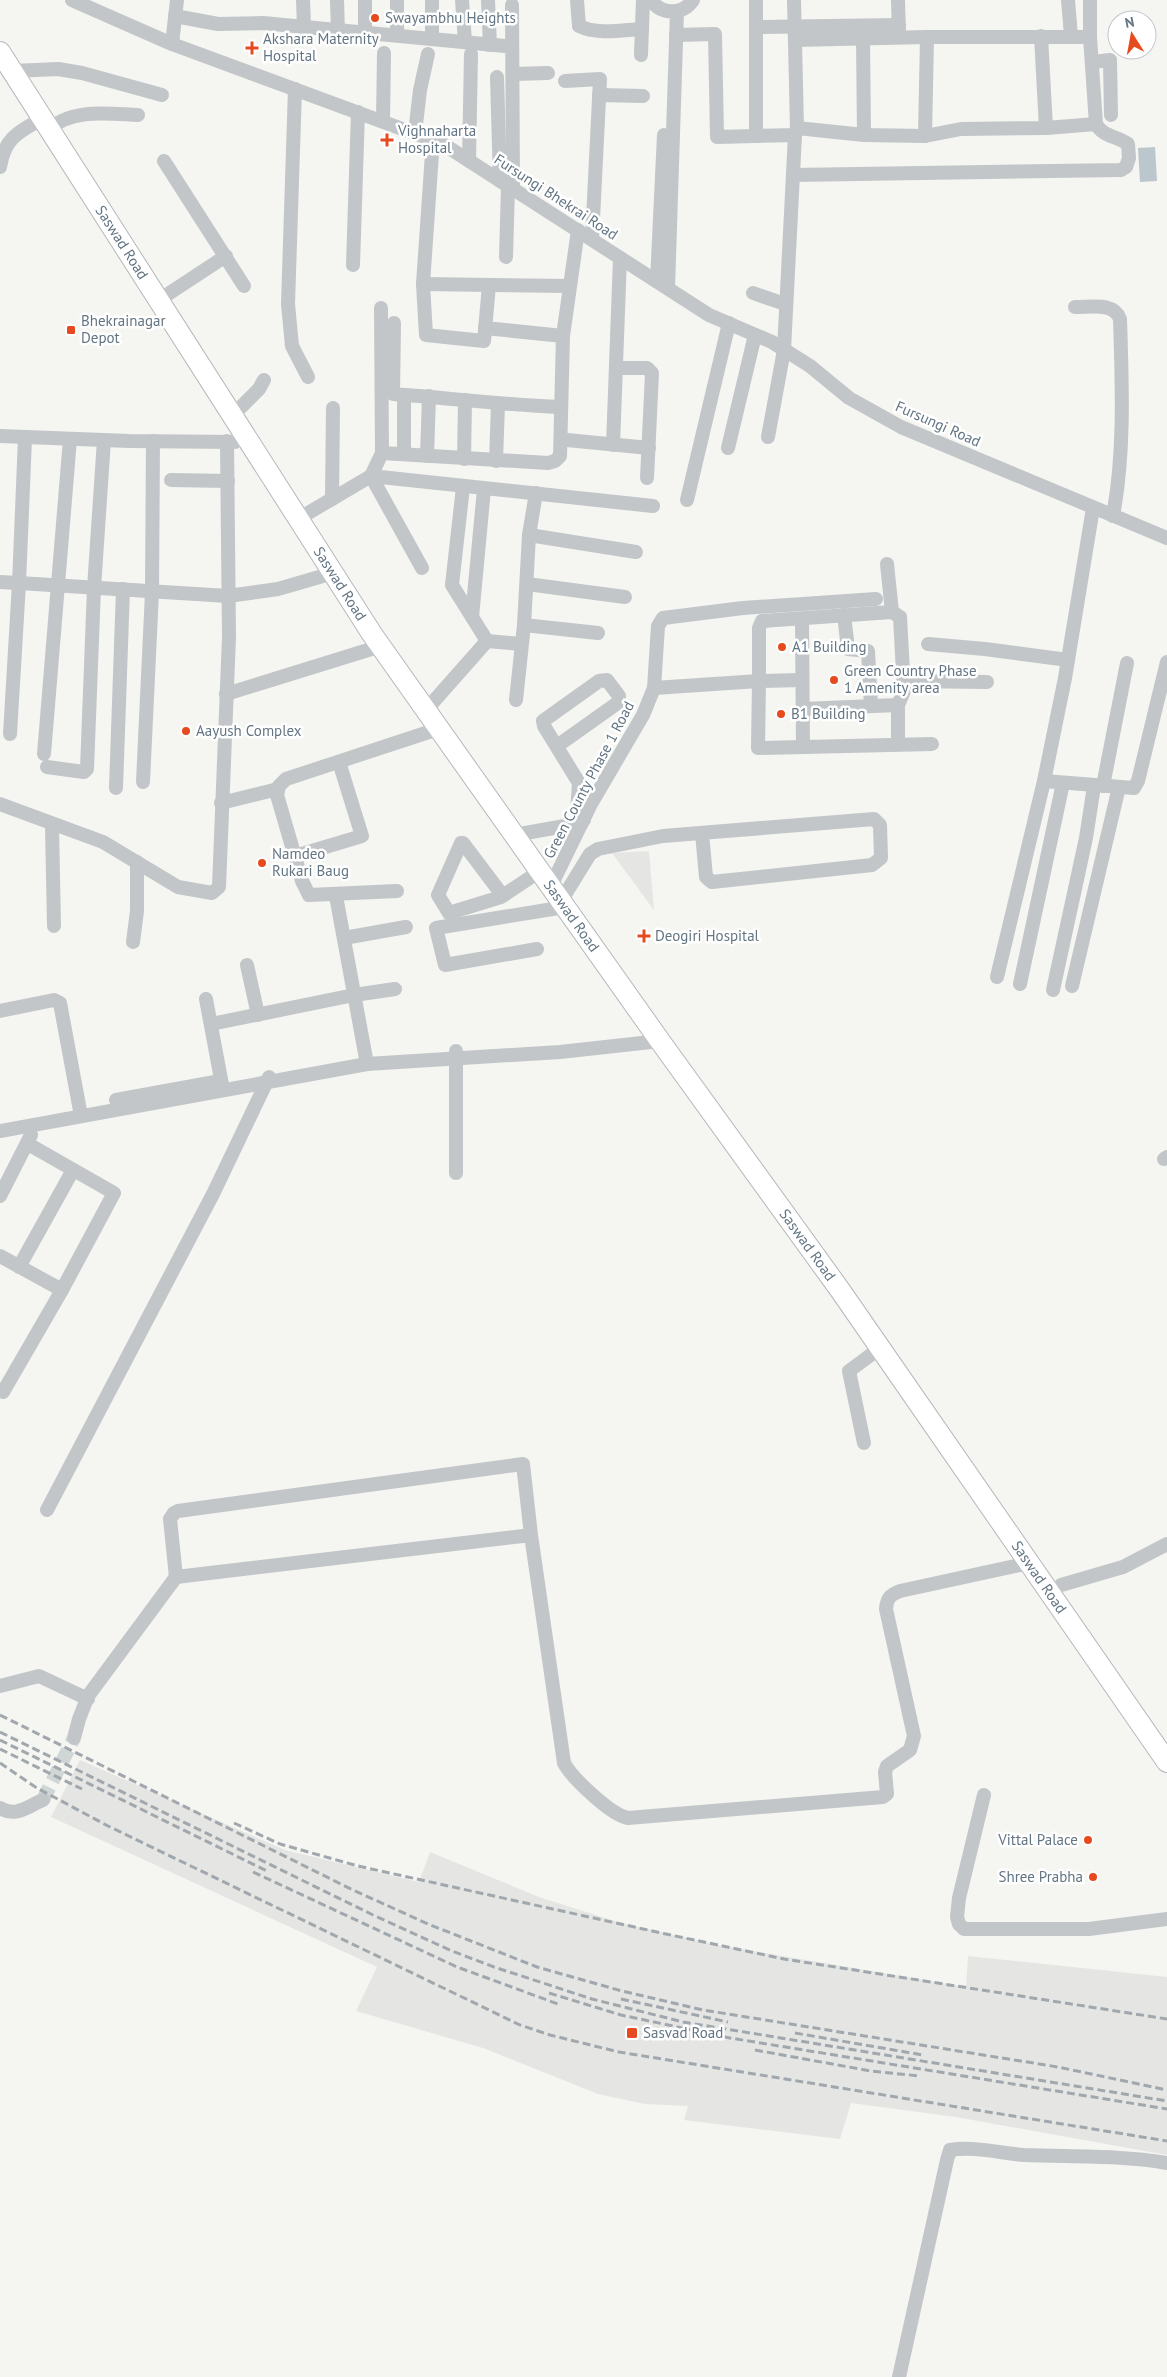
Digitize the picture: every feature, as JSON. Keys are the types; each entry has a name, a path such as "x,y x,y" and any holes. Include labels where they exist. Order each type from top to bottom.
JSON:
{"highway":[{"name":"Saswad Road","path":"0,52 381,646 438,729 880,1348 1167,1762"}],"street":[{"name":"Fursungi Bhekrai Road","path":"72,0 172,44 433,139 710,315"},
{"path":"172,44 177,0"},
{"path":"303,0 304,27"},
{"path":"337,0 338,32"},
{"path":"365,0 365,33"},
{"path":"397,0 397,35"},
{"path":"432,0 432,40"},
{"path":"462,0 468,48 469,161"},
{"path":"488,0 490,45"},
{"path":"577,0 579,26 586,30 604,32 642,29"},
{"path":"641,55 643,0"},
{"path":"651,0 660,9 673,11 684,8 693,0"},
{"path":"756,0 756,136"},
{"path":"768,436 779,347 796,132 794,0"},
{"path":"898,0 899,31"},
{"path":"1068,0 1071,36"},
{"path":"793,175 1120,170 1126,167 1130,158 1128,144 1099,130 1096,124 1090,37 1090,0"},
{"path":"506,258 507,185 514,74 512,5"},
{"path":"663,285 676,35 673,11"},
{"path":"663,285 673,11"},
{"path":"175,16 218,24 263,23 338,32 397,35 468,48 490,45 505,46"},
{"path":"756,27 795,33 863,38 899,31"},
{"path":"795,33 899,31 927,37 1090,37"},
{"path":"676,35 715,34 717,138 796,132 925,136 961,129 1046,128 1096,124"},
{"path":"1041,36 1046,128"},
{"path":"925,136 927,37"},
{"path":"863,38 864,135"},
{"path":"383,121 384,53"},
{"path":"415,133 420,90 428,54"},
{"path":"1093,62 1110,60 1111,115"},
{"path":"13,71 58,69 110,80 162,95"},
{"path":"514,74 548,73"},
{"path":"497,77 507,185"},
{"path":"565,80 600,79 592,239"},
{"path":"295,89 288,304 292,346 308,377"},
{"path":"599,95 643,96"},
{"path":"353,265 358,112"},
{"path":"0,167 3,151 11,139 47,124 58,122 67,117 102,114 138,115"},
{"path":"433,139 423,284 426,335 484,340 488,285"},
{"path":"164,161 244,286"},
{"path":"382,453 496,461 548,463 556,461 560,456 563,336 578,230"},
{"path":"779,347 782,232"},
{"path":"159,300 226,256"},
{"path":"614,445 620,258"},
{"path":"423,284 569,286"},
{"path":"753,293 779,302"},
{"path":"1076,307 1111,308 1117,312 1120,318 1119,484 1113,516"},
{"path":"298,519 371,476 382,453 381,308"},
{"name":"Fursungi Road","path":"710,315 779,347 810,366 849,398 901,427 1092,508 1166,534"},
{"path":"394,323 394,394 498,404 560,407"},
{"path":"687,500 729,323"},
{"path":"485,328 563,336"},
{"path":"728,448 755,335"},
{"path":"616,368 647,368 652,373 647,478"},
{"path":"232,415 259,389 264,380"},
{"path":"404,395 404,454"},
{"path":"428,456 430,396"},
{"path":"464,459 465,400"},
{"path":"496,461 498,404"},
{"path":"332,499 333,408"},
{"path":"0,436 250,443"},
{"path":"10,734 25,438"},
{"path":"70,439 46,760 84,772 88,769 94,588 104,440"},
{"path":"567,440 649,448"},
{"path":"144,782 152,592 153,441"},
{"path":"0,804 52,825 103,842 178,887 212,893 219,887 229,637 227,442"},
{"path":"371,476 463,488 653,506"},
{"path":"371,476 422,568"},
{"path":"171,480 228,481"},
{"path":"463,488 451,578 455,591 487,642"},
{"path":"472,618 484,489"},
{"path":"516,700 524,625 529,535 536,494"},
{"path":"997,977 1044,781 1068,660 1092,508"},
{"path":"529,535 636,552"},
{"path":"887,564 892,612 900,619 904,681 903,697 898,705 898,744"},
{"path":"0,582 228,596 278,589 333,573"},
{"path":"527,584 625,597"},
{"path":"116,788 123,589"},
{"name":"Green County Phase 1 Road","path":"554,891 583,821 643,715 654,688 658,626 663,618 743,608 876,599"},
{"path":"892,612 760,622 758,748 932,744"},
{"path":"844,615 848,649 868,651 871,706"},
{"path":"802,620 803,746"},
{"path":"524,625 598,633"},
{"path":"487,642 521,644"},
{"path":"426,710 487,642"},
{"path":"928,644 985,649 1068,660"},
{"path":"226,694 381,646"},
{"path":"1044,781 1131,789 1136,786 1167,662"},
{"path":"1053,990 1086,838 1128,663"},
{"path":"514,835 583,821 577,811 580,782 544,726 545,719 599,681 607,680 619,696 619,702 557,746"},
{"path":"654,688 802,680"},
{"path":"904,681 987,682"},
{"path":"803,709 898,705"},
{"path":"397,891 308,895 277,795 278,789 286,779 438,729"},
{"path":"295,856 362,836 339,762"},
{"path":"1020,984 1063,783"},
{"path":"1072,986 1119,787"},
{"path":"221,803 278,789"},
{"path":"537,949 445,965 436,928 554,891 590,854 598,849 663,836 874,819 880,825 881,858 872,865 712,882 706,876 702,833"},
{"path":"52,825 54,926"},
{"path":"503,896 464,843 461,843 438,895 448,912 451,913 503,896 554,891"},
{"path":"133,942 137,911 137,862"},
{"path":"336,896 366,1060"},
{"path":"344,938 406,927"},
{"path":"247,965 258,1015"},
{"path":"211,1024 354,995 395,989"},
{"path":"206,999 222,1085"},
{"path":"0,1011 54,1000 60,1003 80,1111"},
{"path":"0,1131 36,1120 80,1111 366,1060 658,1038"},
{"path":"456,1054 456,1173"},
{"path":"47,1510 213,1194 269,1077"},
{"path":"0,1123 36,1120"},
{"path":"0,1196 28,1144 36,1120"},
{"path":"1,1393 62,1290 114,1193 28,1144"},
{"path":"19,1267 73,1170"},
{"path":"0,1256 62,1290"},
{"path":"864,1443 849,1372 880,1348"},
{"path":"74,1738 79,1719 88,1699 176,1577 170,1519 174,1513 523,1464 531,1535 564,1763 573,1775 614,1812 628,1818 883,1798 887,1794 885,1772 887,1766 910,1750 914,1736 886,1609 886,1600 891,1595 900,1591 1029,1563"},
{"path":"176,1577 531,1535"},
{"path":"1060,1584 1123,1566 1167,1544"},
{"path":"0,1686 39,1676 88,1699"},
{"path":"984,1795 959,1898 959,1924 964,1929 975,1931 1089,1928 1167,1919"},
{"path":"0,1808 5,1811 18,1812 43,1800"},
{"path":"899,2377 946,2160 950,2150 972,2149 1167,2163"}],"shaded area":[{"path":"1155,147 1157,181 1140,182 1138,148"},
{"path":"649,851 654,910 612,853"},
{"path":"80,1760 285,1850 419,1882 430,1852 539,1897 621,1923 718,1945 966,1987 968,1956 1167,1977 1167,2155 956,2117 851,2103 840,2139 684,2120 688,2106 645,2104 598,2094 483,2048 356,2011 377,1967 51,1817"}],"tunnel":[{"path":"43,1800 74,1738"}],"railway":[{"path":"0,1715 353,1890 428,1924 537,1967 622,1991 703,2010 1058,2067 1167,2090"},
{"path":"0,1732 373,1915 452,1951 494,1967 592,1999 683,2022 1167,2101"},
{"path":"0,1740 267,1871"},
{"path":"0,1749 82,1789"},
{"path":"0,1763 37,1788 108,1826 520,2025 550,2035 619,2052 1167,2141"},
{"path":"234,1823 280,1844 358,1866 784,1959 1167,2019"},
{"path":"253,1872 457,1967 558,2004"},
{"path":"549,1993 621,2015 730,2038 1167,2109"},
{"path":"621,1999 728,2022"},
{"path":"795,2033 923,2055"},
{"path":"755,2050 871,2071 920,2076"}],"place":[{"name":"Swayambhu Heights","path":"375,18"},
{"name":"Akshara Maternity Hospital","path":"252,48"},
{"name":"Vighnaharta Hospital","path":"387,140"},
{"name":"Bhekrainagar Depot","path":"71,330"},
{"name":"A1 Building","path":"782,647"},
{"name":"Green Country Phase 1 Amenity area","path":"834,680"},
{"name":"B1 Building","path":"781,714"},
{"name":"Aayush Complex","path":"186,731"},
{"name":"Namdeo Rukari Baug","path":"262,863"},
{"name":"Deogiri Hospital","path":"644,936"},
{"name":"Vittal Palace","path":"1088,1840"},
{"name":"Shree Prabha","path":"1093,1877"},
{"name":"Sasvad Road","path":"632,2033"}]}
